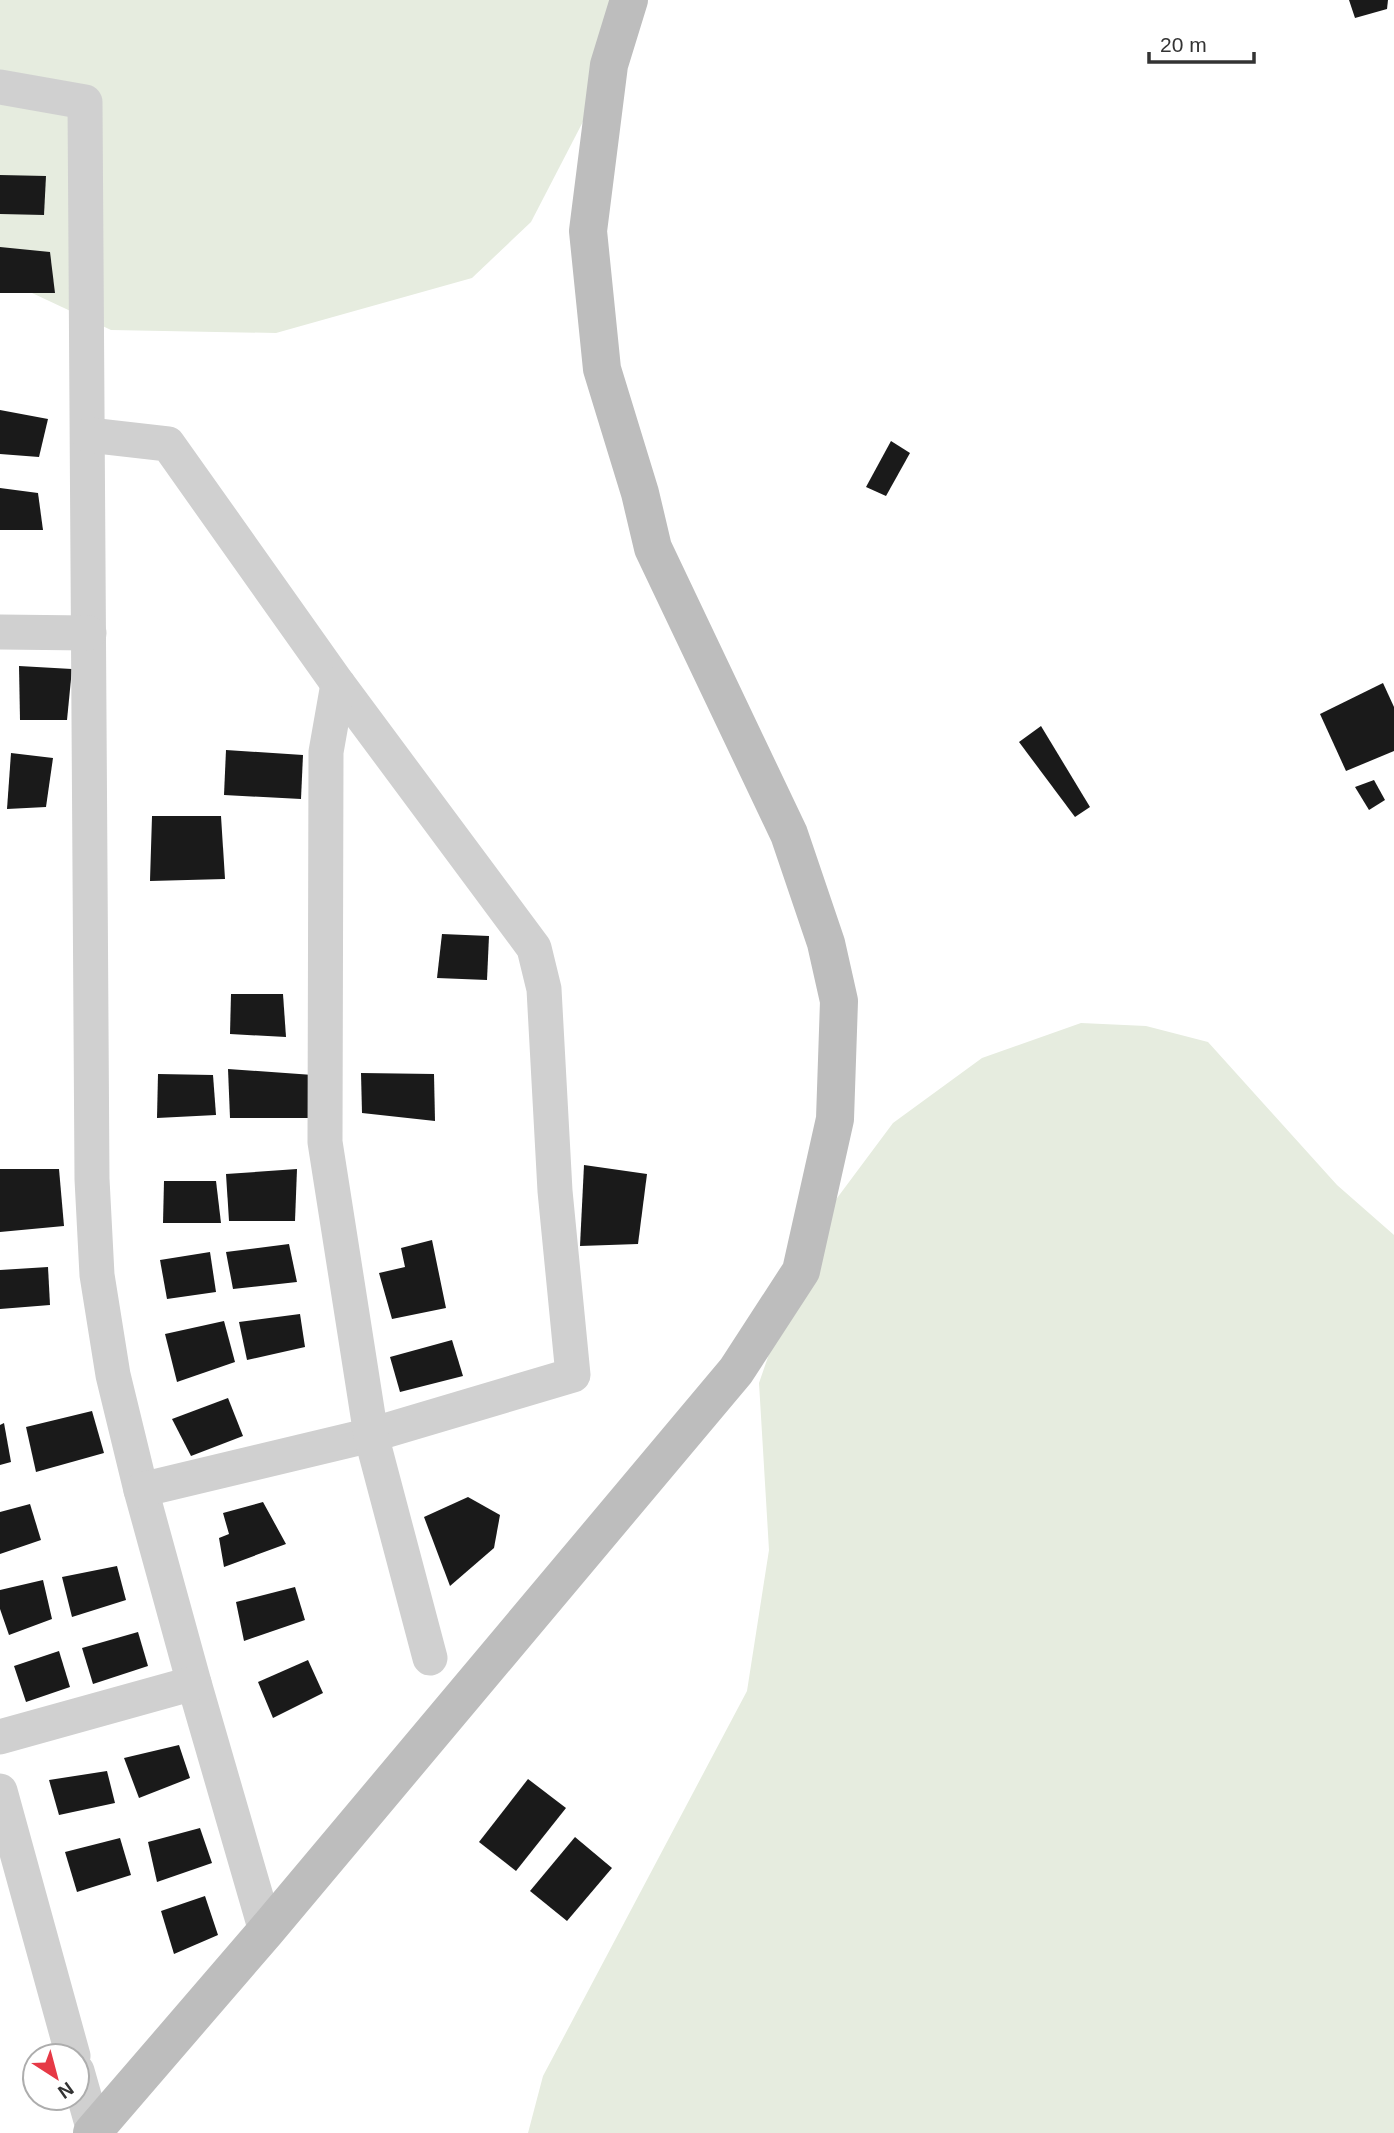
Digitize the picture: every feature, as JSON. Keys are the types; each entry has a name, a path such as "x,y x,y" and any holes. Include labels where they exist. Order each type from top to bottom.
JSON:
{"street":[{"path":"93,2132 266,1931 736,1371 801,1271 835,1119 839,1001 826,943 789,834 653,548 640,493 602,369 588,231 609,65 629,0"},
{"path":"0,87 85,102 92,1165 96,1262 113,1375 141,1490 266,1931"},
{"path":"89,435 168,444 338,684 534,948 544,989 555,1191 573,1375 371,1435 141,1490"},
{"path":"0,632 89,633"},
{"path":"338,684 326,752 325,1142 371,1435 430,1658"},
{"path":"0,1738 194,1683"},
{"path":"0,1791 69,2042"},
{"path":"88,2112 93,2132"}],"shaded area":[{"path":"0,0 646,0 531,222 472,278 276,333 111,330 0,278"},
{"path":"1081,1023 1146,1026 1208,1042 1337,1185 1394,1235 1394,2133 528,2133 543,2076 747,1691 769,1550 759,1383 811,1233 893,1123 982,1058"}],"building":[{"path":"1349,0 1388,0 1387,9 1355,18"},
{"path":"0,175 46,176 44,215 0,214"},
{"path":"0,247 50,252 55,293 0,293"},
{"path":"0,410 48,419 39,457 0,454"},
{"path":"891,441 910,453 886,496 866,487"},
{"path":"0,488 38,493 43,530 0,530"},
{"path":"19,666 72,669 67,720 20,720"},
{"path":"1383,683 1394,707 1394,751 1346,771 1320,714"},
{"path":"1041,726 1090,807 1075,817 1019,742"},
{"path":"226,750 303,755 301,799 224,795"},
{"path":"11,753 53,758 46,807 7,809"},
{"path":"1374,780 1385,800 1369,810 1355,787"},
{"path":"152,816 221,816 225,879 150,881"},
{"path":"442,934 489,936 487,980 437,978"},
{"path":"231,994 283,994 286,1037 230,1034"},
{"path":"228,1069 313,1075 312,1118 230,1118"},
{"path":"361,1073 434,1074 435,1121 362,1113"},
{"path":"158,1074 213,1075 216,1115 157,1118"},
{"path":"584,1165 647,1174 638,1244 580,1246"},
{"path":"0,1169 59,1169 64,1226 0,1232"},
{"path":"297,1169 295,1221 229,1221 226,1174"},
{"path":"164,1181 216,1181 221,1223 163,1223"},
{"path":"432,1240 446,1308 392,1319 379,1273 405,1267 401,1248"},
{"path":"289,1244 297,1282 233,1289 226,1252"},
{"path":"210,1252 216,1292 167,1299 160,1260"},
{"path":"48,1267 50,1305 0,1309 0,1270"},
{"path":"300,1314 305,1347 247,1360 239,1322"},
{"path":"224,1321 235,1362 177,1382 165,1334"},
{"path":"452,1340 463,1376 400,1392 390,1357"},
{"path":"228,1398 243,1436 191,1456 172,1419"},
{"path":"92,1411 104,1453 36,1472 26,1427"},
{"path":"4,1423 11,1462 0,1465 0,1425"},
{"path":"468,1497 500,1515 494,1548 450,1586 424,1517"},
{"path":"263,1502 286,1544 224,1567 219,1538 229,1534 223,1513"},
{"path":"30,1504 41,1540 0,1554 0,1512"},
{"path":"117,1566 126,1600 72,1617 62,1577"},
{"path":"43,1580 52,1619 9,1635 0,1609 0,1590"},
{"path":"295,1587 305,1620 244,1641 236,1602"},
{"path":"138,1632 148,1666 93,1684 82,1648"},
{"path":"59,1651 70,1687 26,1702 14,1666"},
{"path":"308,1660 323,1693 273,1718 258,1682"},
{"path":"179,1745 190,1778 139,1798 124,1758"},
{"path":"107,1771 115,1803 59,1815 49,1780"},
{"path":"528,1779 566,1808 516,1871 479,1842"},
{"path":"200,1828 212,1863 157,1882 148,1842"},
{"path":"575,1837 612,1868 567,1921 530,1891"},
{"path":"120,1838 131,1875 77,1892 65,1852"},
{"path":"205,1896 218,1935 174,1954 161,1911"}]}
